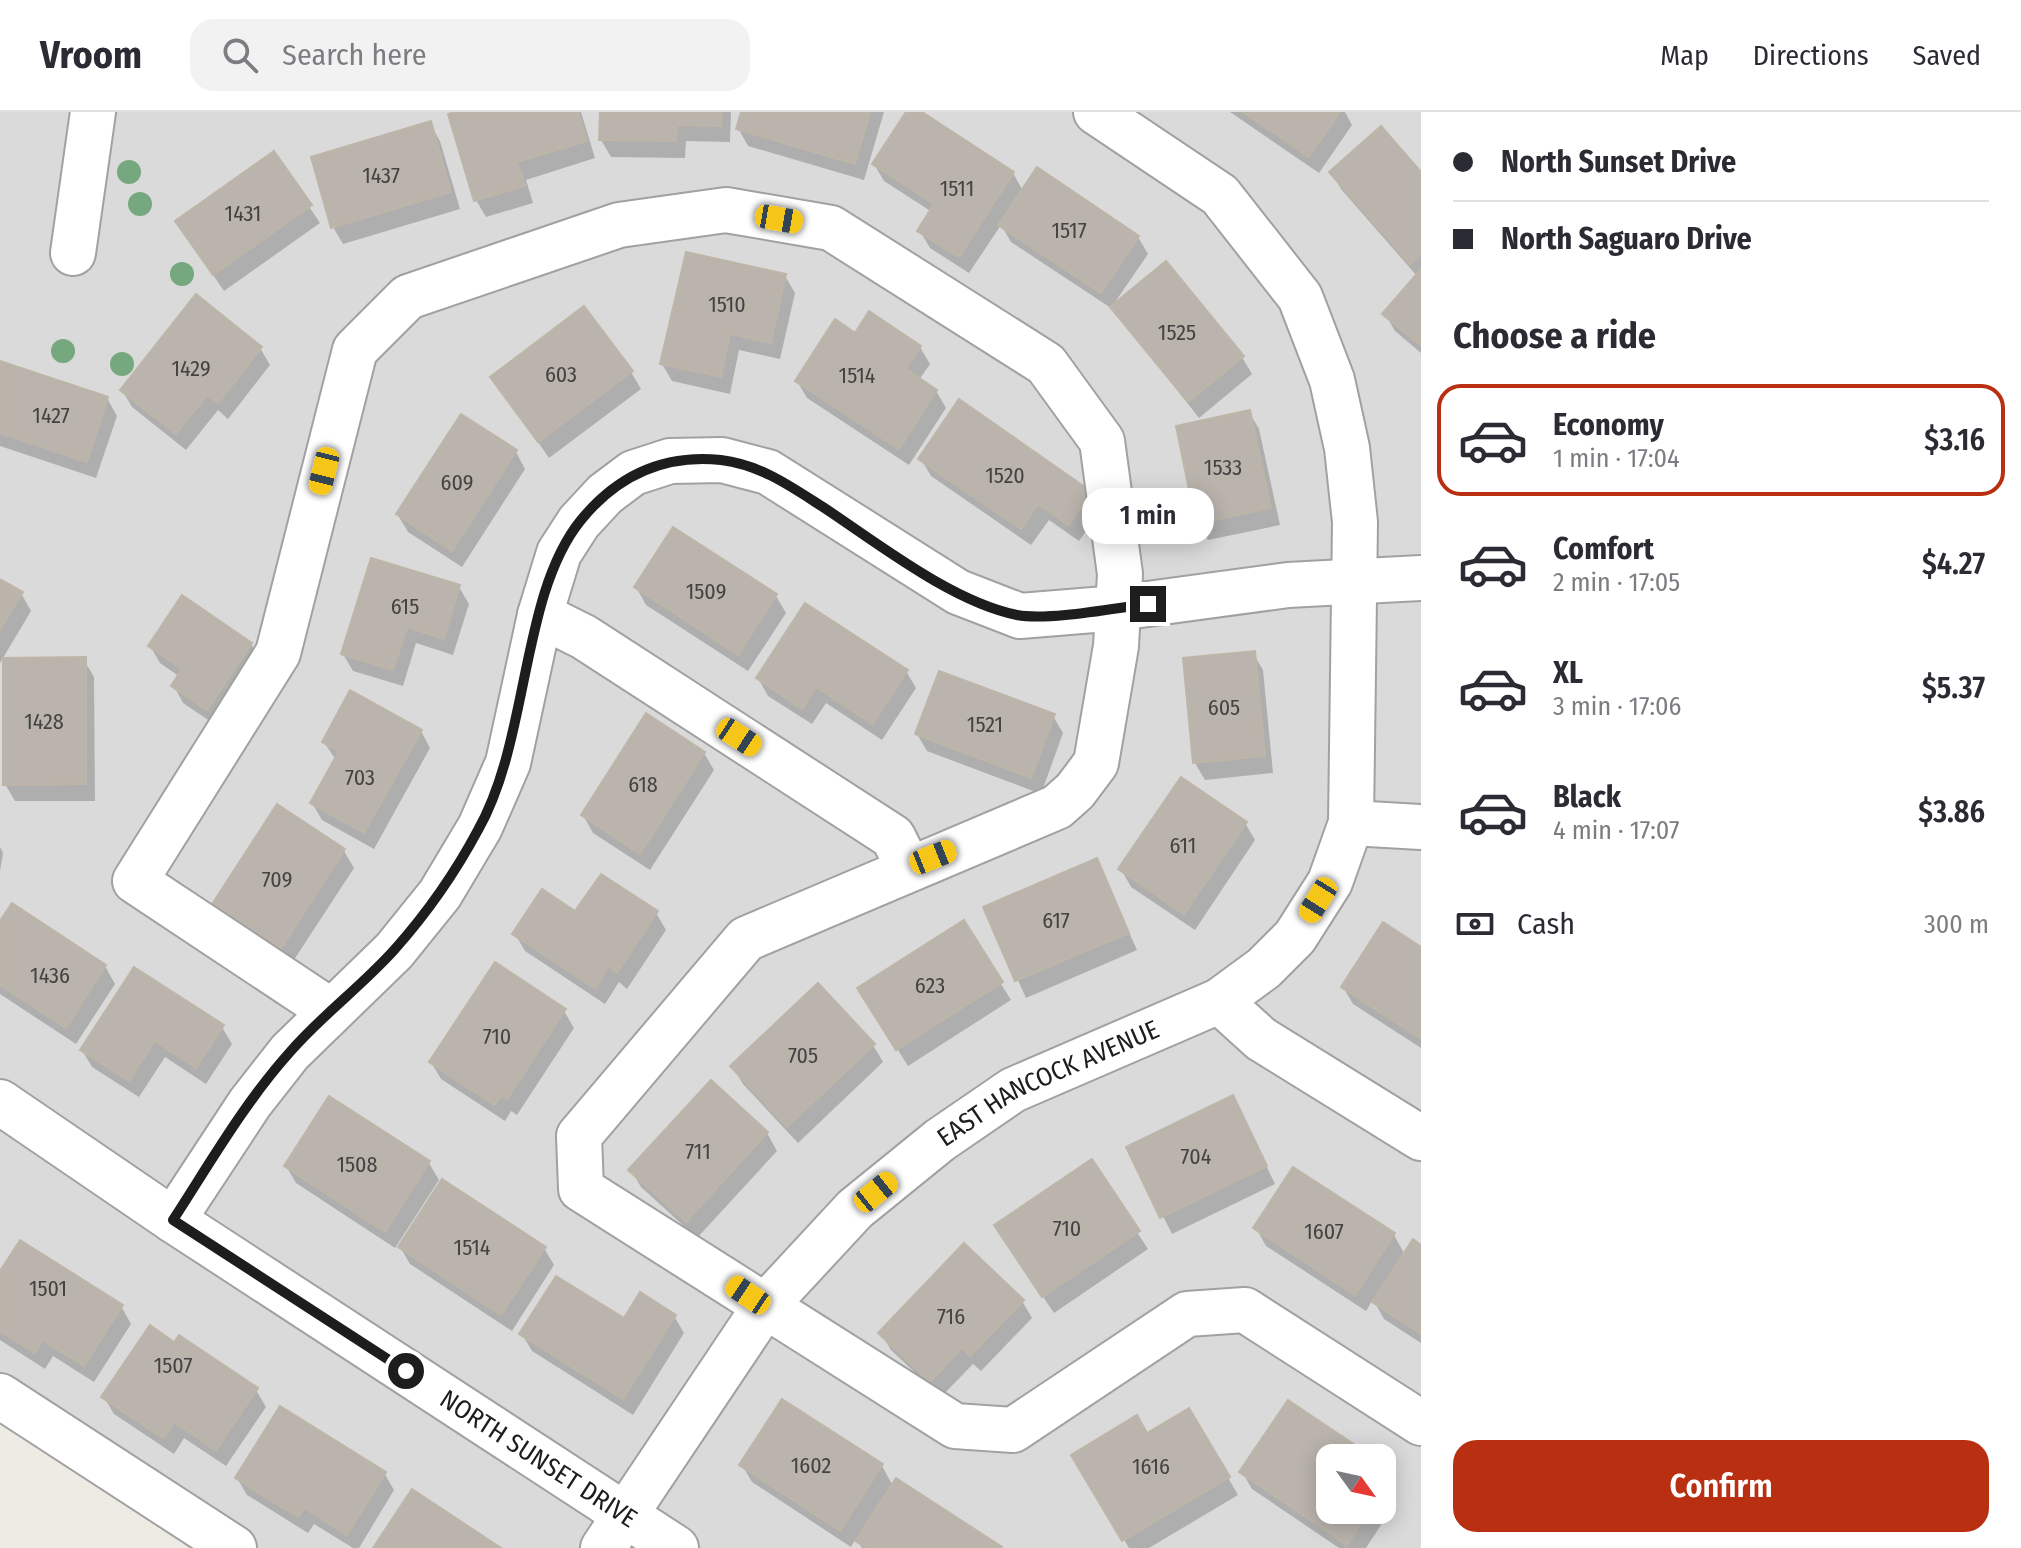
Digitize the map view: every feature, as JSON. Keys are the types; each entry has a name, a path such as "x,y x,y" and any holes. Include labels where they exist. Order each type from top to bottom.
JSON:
{"street":[{"path":"73,253 93,112"},
{"name":"EAST HANCOCK AVENUE","path":"614,1531 765,1306 855,1209 940,1140 1013,1090 1219,1001 1264,968 1295,937 1330,882 1351,823 1355,522 1347,448 1332,380 1300,297 1220,195 1096,112"},
{"path":"331,1011 135,881 278,653 355,350 408,297 619,225 726,210 831,228 1046,364 1102,441 1120,574 1116,646 1096,763 1075,791 1057,807 908,867 746,939 579,1136 581,1189 955,1426 1013,1430 1187,1314 1245,1310 1421,1423"},
{"path":"173,1220 250,1103 290,1052 394,951 431,905 480,827 508,763 540,615 559,553 579,522 605,494 633,473 670,461 722,460 768,472 920,570 991,606 1020,616 1118,608 1288,585 1421,578"},
{"path":"540,615 584,637 893,837 908,867"},
{"path":"1351,823 1421,827"},
{"path":"1219,1001 1261,1039 1421,1138"},
{"name":"NORTH SUNSET DRIVE","path":"0,1102 614,1531 676,1548"},
{"path":"0,1396 234,1548"}],"shaded area":[{"path":"0,112 1421,112 1421,1548 201,1548 0,1417"}],"building":[{"path":"578,112 587,141 517,162 525,186 474,201 448,114"},
{"path":"600,112 722,112 721,126 677,125 676,141 599,140"},
{"path":"741,112 870,112 855,164 736,129"},
{"path":"906,112 922,112 1014,172 959,257 917,231 934,204 872,164"},
{"path":"1243,112 1340,112 1309,157"},
{"path":"431,121 451,192 331,228 311,157"},
{"path":"1381,126 1421,172 1421,254 1410,264 1329,172"},
{"path":"274,151 312,205 213,275 175,221"},
{"path":"1037,167 1139,236 1101,293 998,225"},
{"path":"686,252 786,274 771,343 730,334 721,377 660,364"},
{"path":"1166,261 1244,356 1188,402 1110,307"},
{"path":"1421,269 1421,346 1382,314"},
{"path":"196,294 262,347 218,403 207,395 176,434 120,390"},
{"path":"584,306 633,371 538,442 490,377"},
{"path":"869,311 921,346 906,369 937,390 899,449 795,381 835,319 855,333"},
{"path":"0,361 108,397 87,462 0,433"},
{"path":"959,399 1092,492 1069,525 1038,504 1021,529 918,459"},
{"path":"1250,410 1271,508 1196,524 1176,426"},
{"path":"461,414 517,450 452,551 396,514"},
{"path":"673,527 777,594 738,655 634,587"},
{"path":"371,558 460,585 444,639 407,627 393,670 341,654"},
{"path":"0,579 23,592 0,630"},
{"path":"182,595 252,643 207,710 171,686 182,669 148,646"},
{"path":"805,603 908,670 872,724 816,687 802,709 756,678"},
{"path":"1255,651 1265,756 1193,763 1183,658"},
{"path":"86,657 86,784 3,785 3,658"},
{"path":"939,671 1055,714 1031,778 915,734"},
{"path":"350,690 422,730 364,833 310,803 339,751 322,742"},
{"path":"646,713 705,752 640,854 581,815"},
{"path":"1181,777 1247,822 1184,914 1118,869"},
{"path":"277,804 345,849 278,953 209,909"},
{"path":"1097,858 1129,933 1015,981 983,907"},
{"path":"601,874 658,911 617,973 609,966 595,988 512,934 542,889 575,911"},
{"path":"12,903 106,965 66,1028 0,985 0,921"},
{"path":"964,920 1003,982 896,1050 857,988"},
{"path":"1383,922 1421,947 1421,1039 1341,987"},
{"path":"495,962 566,1009 507,1099 501,1095 495,1105 429,1062"},
{"path":"134,967 224,1025 196,1068 155,1041 129,1081 80,1050"},
{"path":"818,983 875,1044 787,1127 730,1066"},
{"path":"711,1080 768,1132 686,1222 628,1170"},
{"path":"1233,1095 1267,1166 1160,1218 1126,1147"},
{"path":"329,1096 430,1161 385,1232 284,1166"},
{"path":"1092,1159 1140,1231 1042,1297 994,1225"},
{"path":"1293,1167 1395,1233 1355,1295 1253,1228"},
{"path":"442,1179 546,1247 501,1315 398,1247"},
{"path":"1413,1239 1421,1245 1421,1334 1372,1302"},
{"path":"20,1240 123,1305 84,1366 42,1340 35,1353 0,1331 0,1271"},
{"path":"964,1243 1024,1300 970,1356 962,1348 930,1382 878,1333"},
{"path":"556,1276 624,1318 640,1292 676,1315 623,1399 519,1334"},
{"path":"150,1325 174,1342 179,1335 258,1388 216,1450 174,1422 163,1438 101,1397"},
{"path":"782,1399 883,1464 840,1531 739,1465"},
{"path":"1288,1400 1354,1444 1316,1444 1316,1524 1361,1524 1347,1545 1239,1472"},
{"path":"280,1406 386,1472 347,1535 304,1508 298,1517 235,1478"},
{"path":"1189,1408 1230,1477 1122,1541 1071,1455 1137,1415 1147,1433"},
{"path":"896,1478 1002,1547 867,1548 855,1541"},
{"path":"412,1489 501,1548 373,1548"}],"route":[{"path":"406,1371 173,1220 250,1103 290,1052 394,951 440,894 480,827 508,763 540,615 559,553 579,522 605,494 633,473 670,461 722,460 768,472 958,592 1020,616 1148,604"}]}
